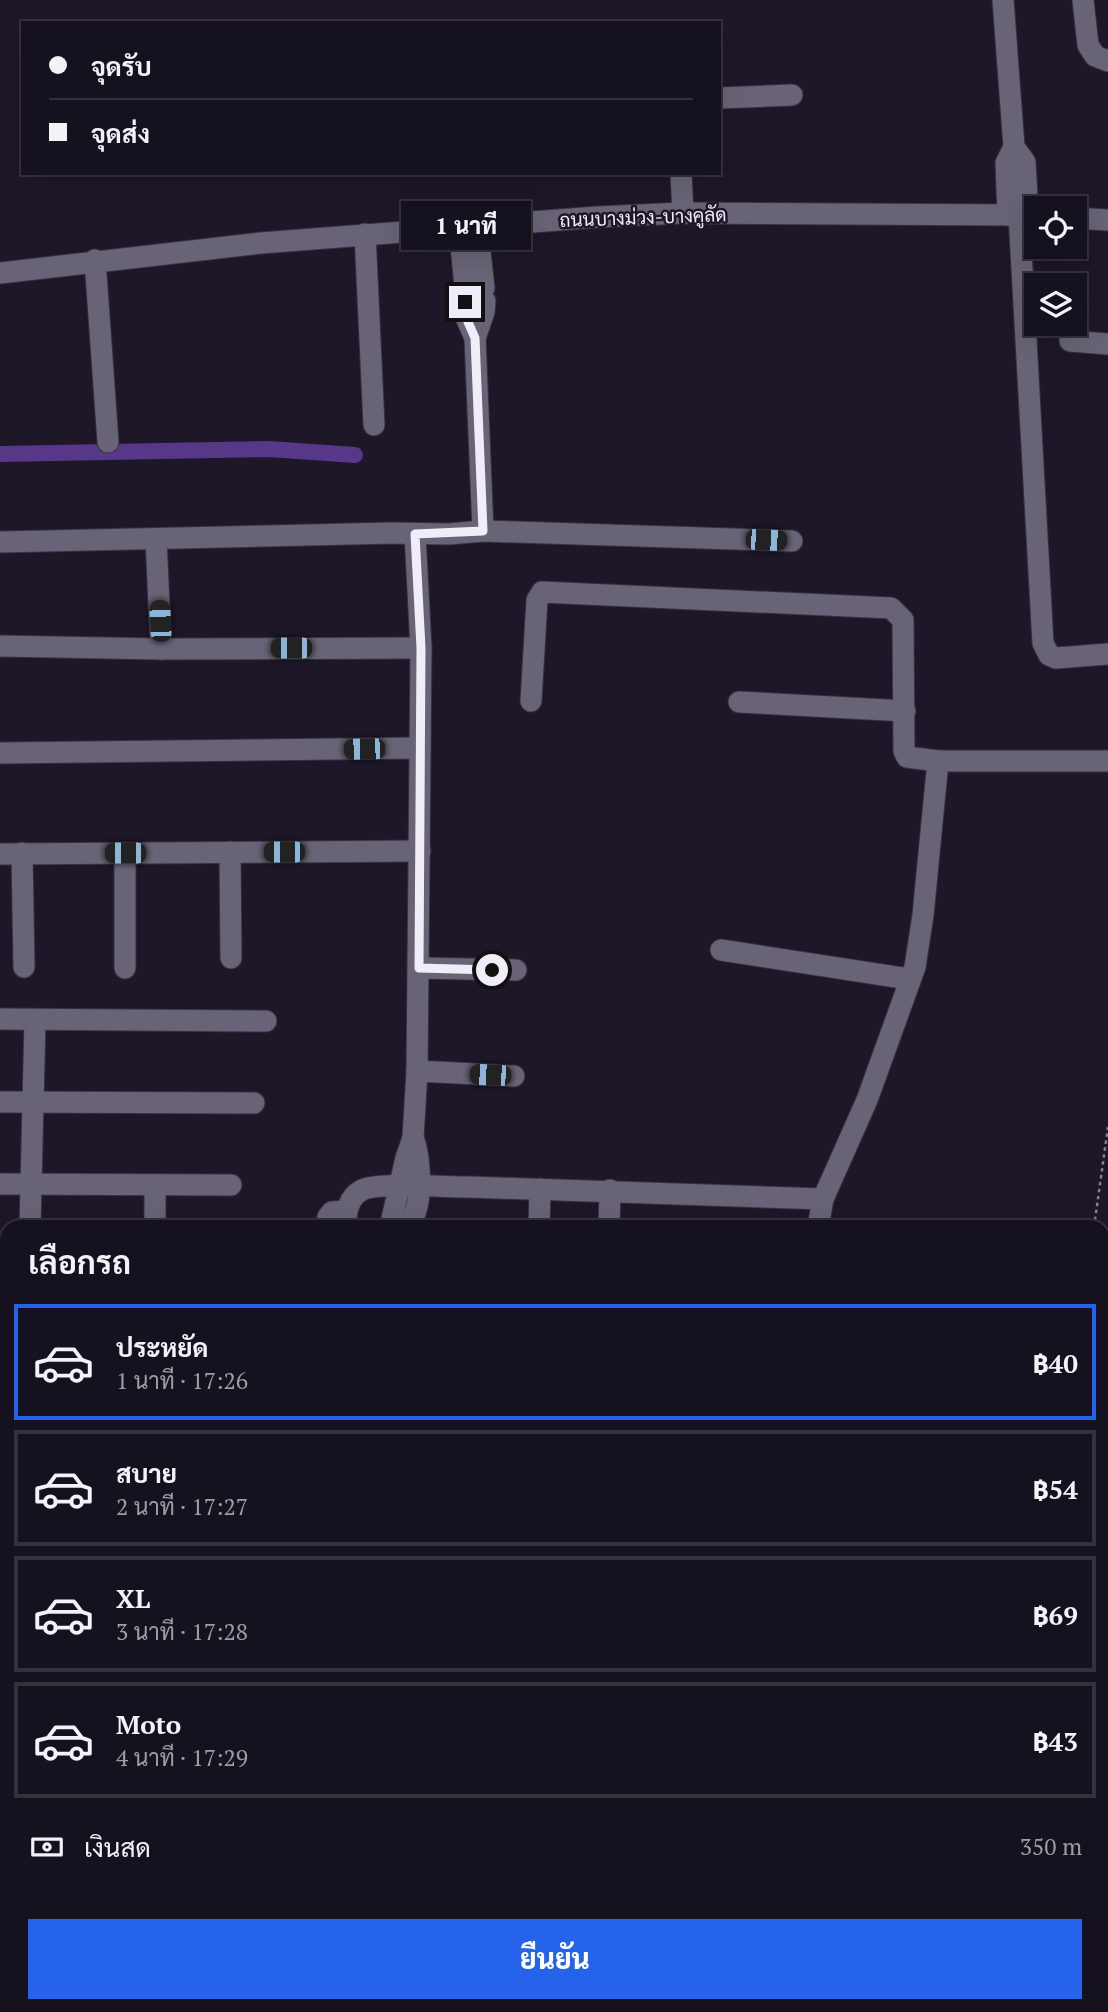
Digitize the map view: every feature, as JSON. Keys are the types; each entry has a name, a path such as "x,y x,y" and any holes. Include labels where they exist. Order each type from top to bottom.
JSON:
{"street":[{"path":"1003,0 1014,148 1025,162 1023,215 1043,643 1045,651 1056,657 1108,654"},
{"path":"1083,0 1088,45 1095,56 1108,61"},
{"path":"721,98 792,95"},
{"path":"681,175 683,213"},
{"name":"ถนนบางม่วง-บางคูลัด","path":"0,273 95,260 468,225 683,213 1023,215"},
{"path":"1087,219 1108,220"},
{"path":"468,225 475,294 484,312 475,338 483,531"},
{"path":"365,234 374,425"},
{"path":"95,260 108,442"},
{"path":"1070,341 1108,344"},
{"path":"0,542 483,531 792,541"},
{"path":"412,1220 406,1158 413,1138 417,1072 421,648 415,534"},
{"path":"156,539 161,649"},
{"path":"531,701 537,600 541,593 891,608 903,620 907,757 938,761 1108,761"},
{"path":"0,646 161,649 421,648"},
{"path":"739,702 905,711"},
{"path":"0,752 420,748"},
{"path":"819,1220 823,1199 867,1100 915,967 923,915 938,761"},
{"path":"0,854 420,851"},
{"path":"230,852 231,958"},
{"path":"22,853 24,967"},
{"path":"125,853 125,968"},
{"path":"721,950 909,979"},
{"path":"419,968 516,970"},
{"path":"0,1019 266,1021"},
{"path":"30,1220 35,1020"},
{"path":"417,1072 514,1076"},
{"path":"0,1102 254,1103"},
{"path":"0,1184 231,1185"},
{"path":"155,1185 155,1220"},
{"path":"327,1220 332,1212 346,1219 351,1200 364,1189 410,1186 610,1190 823,1199"},
{"path":"393,1220 410,1186"},
{"path":"540,1189 540,1220"},
{"path":"609,1220 610,1190"}],"path":[{"path":"1095,1220 1108,1127"}],"waterway":[{"path":"0,454 269,449 355,455"}],"route":[{"path":"465,302 465,315 475,338 483,531 415,534 421,648 419,968 492,970"}]}
